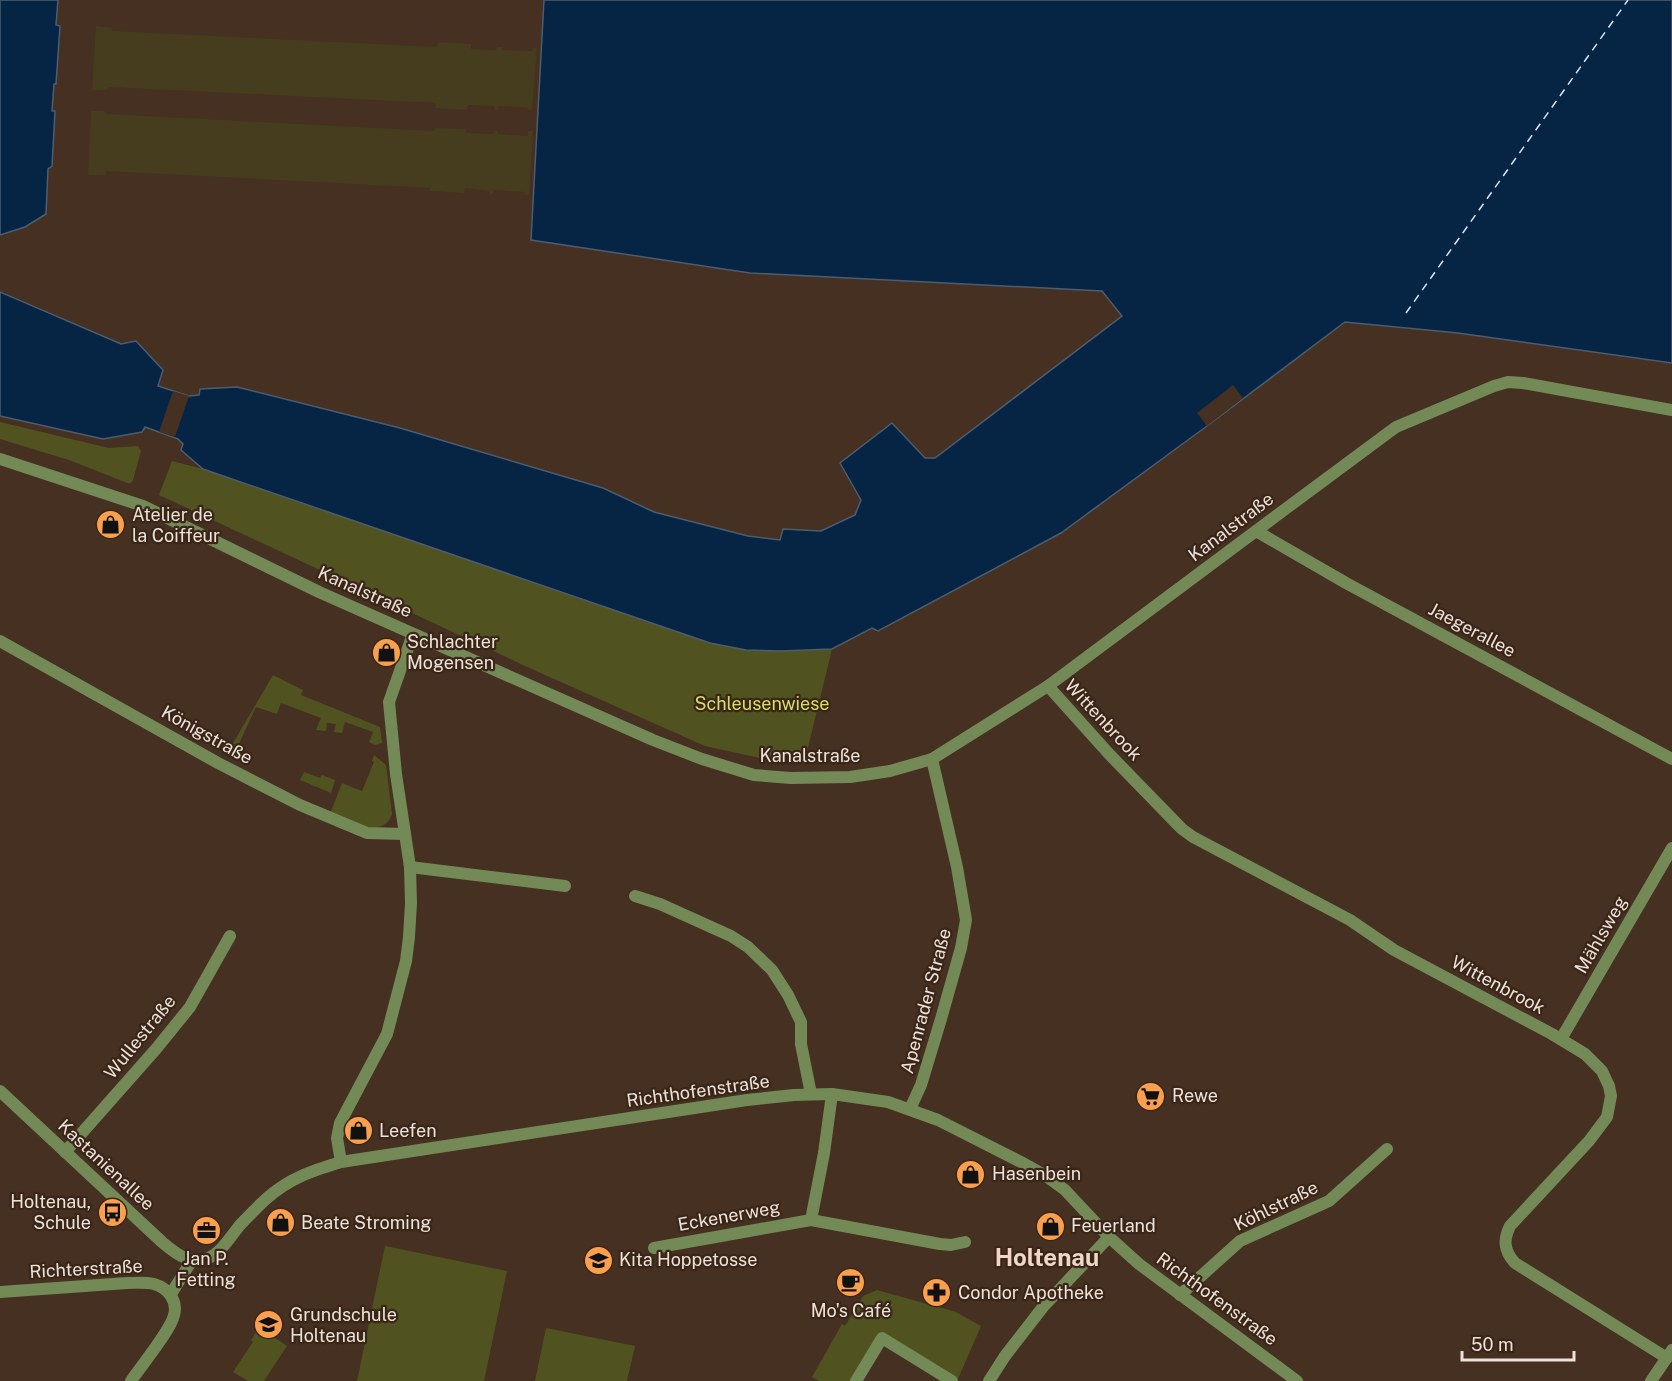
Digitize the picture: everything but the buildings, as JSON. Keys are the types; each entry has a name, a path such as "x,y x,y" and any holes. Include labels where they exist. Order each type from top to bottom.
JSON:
{"street":[{"name":"Kanalstraße","path":"0,459 143,506 319,592 652,740 702,759 754,776 850,777 890,771 932,759 1048,686 1396,427 1508,382 1672,410"},
{"name":"Jaegerallee","path":"1256,531 1346,583 1672,759"},
{"path":"340,1162 337,1138 340,1123 387,1034 401,984 409,937 410,867 396,774 389,702 412,633"},
{"name":"Königstraße","path":"0,641 218,763 300,806 367,833 405,834"},
{"name":"Wittenbrook","path":"1048,686 1110,755 1182,829 1193,837 1350,920 1394,950 1561,1040 1585,1054 1602,1071 1611,1096 1607,1117 1589,1141 1510,1226 1505,1238 1506,1250 1515,1263 1669,1354"},
{"name":"Apenrader Straße","path":"910,1109 921,1085 941,1019 961,948 966,920 957,867 932,759"},
{"name":"Mählsweg","path":"1561,1040 1672,848"},
{"path":"410,867 565,886"},
{"path":"635,896 660,904 731,936 748,947 772,970 792,1002 801,1022 801,1044 811,1094"},
{"name":"Wullestraße","path":"65,1152 149,1058 190,1006 230,936"},
{"name":"Kastanienallee","path":"0,1091 162,1242 181,1256 192,1260"},
{"path":"811,1220 824,1153 832,1094"},
{"name":"Richthofenstraße","path":"192,1260 204,1260 218,1251 252,1212 289,1182 302,1174 340,1162 747,1100 832,1094 880,1100 910,1109 938,1120 1046,1176 1065,1190 1109,1237 1139,1264 1297,1381"},
{"name":"Köhlstraße","path":"1180,1295 1240,1240 1329,1201 1387,1149"},
{"name":"Eckenerweg","path":"654,1248 811,1220 940,1244 951,1245 965,1242"},
{"path":"989,1381 1005,1356 1043,1307 1109,1237"},
{"path":"131,1381 172,1321 175,1307 171,1294 192,1260"},
{"name":"Richterstraße","path":"0,1292 146,1283 156,1284 171,1294"},
{"path":"856,1381 882,1338 952,1381"},
{"path":"1651,1381 1669,1354"}],"green space":[{"path":"0,422 109,448 138,446 141,451 133,480 127,483 69,460 0,439"},
{"name":"Schleusenwiese","path":"172,461 203,469 710,643 781,651 832,649 804,764 768,760 705,746 536,671 159,495"},
{"path":"273,675 303,690 301,695 380,727 382,743 375,745 369,742 373,732 345,722 342,733 334,732 336,724 327,723 326,731 316,730 321,718 281,703 277,714 256,707 237,748 232,745"},
{"path":"374,755 386,765 392,814 387,822 381,826 364,826 330,814 342,783 362,791 374,762 372,761"},
{"path":"304,772 320,778 322,775 335,780 331,793 300,780"},
{"path":"385,1246 507,1271 484,1381 357,1381"},
{"path":"877,1290 956,1312 981,1326 957,1381 882,1338 856,1381 819,1381 812,1377 842,1324 845,1326 863,1296"},
{"path":"259,1327 287,1346 264,1381 248,1381 233,1372 253,1342 251,1340"},
{"path":"546,1328 635,1346 627,1381 535,1381"}],"sand":[{"path":"96,26 112,28 112,31 437,47 438,42 471,44 471,49 497,50 497,47 502,47 502,50 532,51 537,47 532,110 499,106 498,110 495,110 494,106 468,105 467,110 436,108 435,103 109,87 106,90 92,90"},
{"path":"91,111 103,111 107,114 434,131 435,128 465,129 467,133 493,134 494,130 498,134 528,136 528,131 533,131 529,195 525,195 525,192 494,190 493,194 490,194 490,191 465,188 464,193 430,191 430,188 106,171 105,175 88,175"}],"water":[{"path":"0,0 58,0 56,25 60,26 52,111 55,111 52,166 48,169 46,214 25,227 0,235"},
{"path":"544,0 1672,0 1672,363 1458,333 1345,322 1061,533 878,631 872,628 832,649 781,651 746,650 710,643 203,469 181,450 183,444 178,439 145,427 142,432 103,439 0,416 0,292 121,344 136,341 163,370 158,386 189,396 199,395 200,389 237,387 400,428 603,488 654,512 748,536 780,540 783,529 821,531 855,515 861,500 840,463 892,423 925,458 935,458 1122,316 1102,291 750,273 531,240"}],"pier":[{"path":"1233,385 1243,398 1207,426 1197,413"},
{"path":"173,391 189,396 175,437 159,432"}],"ferry route":[{"path":"1406,313 1628,0"}],"place":[{"name":"Atelier de la Coiffeur","path":"111,525"},
{"name":"Schlachter Mogensen","path":"386,652"},
{"name":"Rewe","path":"1151,1096"},
{"name":"Leefen","path":"358,1131"},
{"name":"Hasenbein","path":"971,1174"},
{"name":"Holtenau, Schule","path":"112,1212"},
{"name":"Beate Stroming","path":"280,1223"},
{"name":"Feuerland","path":"1050,1226"},
{"name":"Jan P. Fetting","path":"206,1230"},
{"name":"Kita Hoppetosse","path":"598,1260"},
{"name":"Mo's Café","path":"851,1282"},
{"name":"Condor Apotheke","path":"937,1293"},
{"name":"Grundschule Holtenau","path":"269,1325"}],"district":[{"name":"Holtenau","path":"1047,1258"}]}
